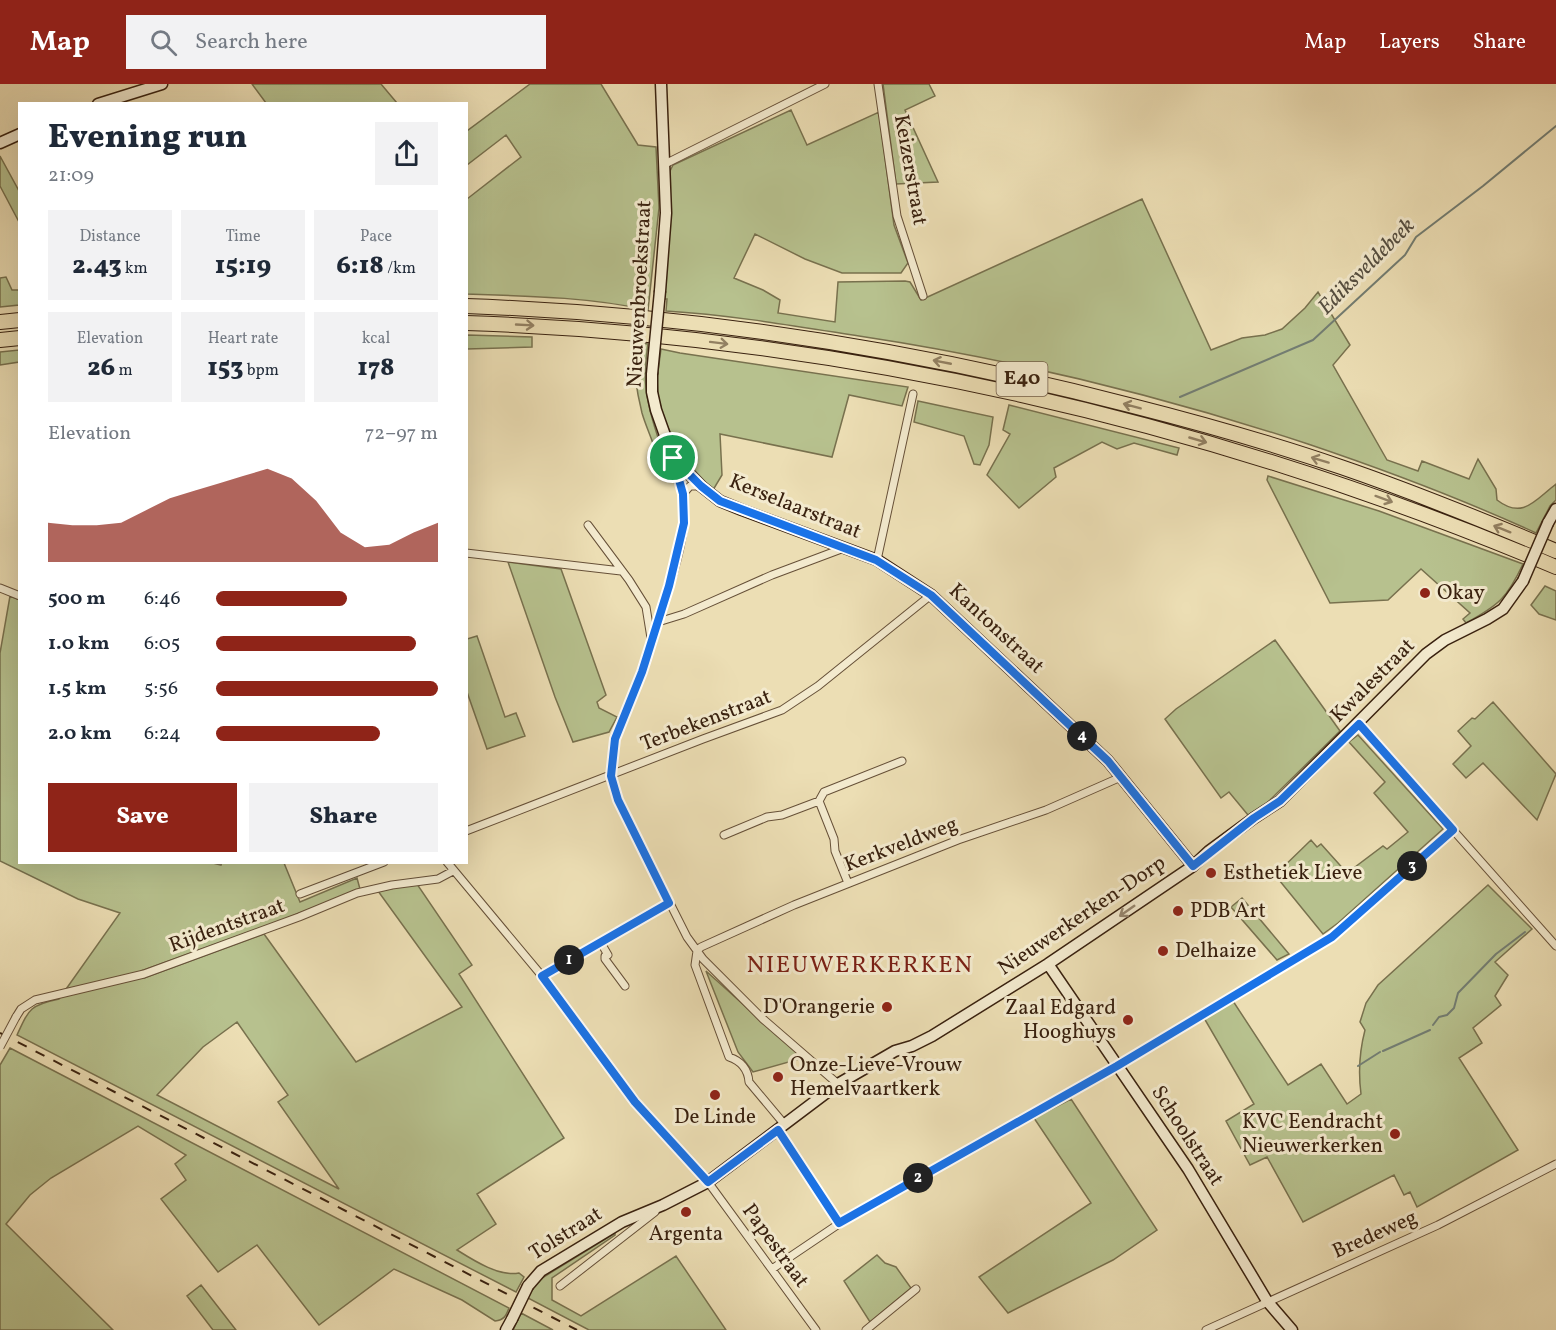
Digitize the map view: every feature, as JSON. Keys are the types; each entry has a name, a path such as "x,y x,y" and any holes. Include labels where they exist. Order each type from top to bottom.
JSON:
{"highway":[{"name":"E40","path":"468,306 639,317 752,331 867,348 992,372 1196,422 1340,466 1556,551"},
{"path":"0,322 18,320"},
{"name":"E40","path":"468,323 633,333 750,347 864,364 1034,399 1193,438 1334,481 1425,514 1556,567"},
{"path":"0,340 18,338"}],"street":[{"path":"104,102 162,84"},
{"name":"Nieuwenbroekstraat","path":"611,776 615,739 652,641 669,586 684,523 683,494 652,392 666,213 661,84"},
{"path":"665,164 825,84"},
{"name":"Keizerstraat","path":"878,84 897,216 923,296"},
{"path":"0,143 18,135"},
{"path":"876,560 913,394"},
{"name":"Kerselaarstraat","path":"673,458 720,501 876,560"},
{"name":"Kerselaarstraat","path":"683,494 690,486 701,486"},
{"name":"Kwalestraat","path":"1193,866 1236,831 1280,801 1426,654 1445,640 1503,609 1523,581 1556,509"},
{"path":"588,525 646,607 652,641"},
{"path":"658,622 684,614 772,575 844,548"},
{"path":"468,553 621,571"},
{"name":"Kantonstraat","path":"876,560 931,595 1108,761 1193,866"},
{"path":"0,588 18,595"},
{"name":"Terbekenstraat","path":"468,830 782,710 818,686 931,595"},
{"path":"1359,724 1556,946"},
{"path":"724,835 767,817 782,815 819,801 824,792 902,761"},
{"path":"611,776 618,800 669,903 687,937 703,959 763,1019 838,1084"},
{"name":"Kerkveldweg","path":"698,951 701,947 771,914 958,840 1046,810 1121,777"},
{"path":"819,801 848,883"},
{"path":"772,1269 839,1223 1117,1066 1332,937 1453,830"},
{"path":"300,894 379,864"},
{"name":"Papestraat","path":"448,864 542,976 635,1102 708,1182 816,1330"},
{"name":"Nieuwerkerken-Dorp","path":"782,1128 838,1084 895,1051 932,1036 1048,964 1193,866"},
{"name":"Rijdentstraat","path":"0,1047 21,1010 35,1000 144,974 299,917 357,893 392,885 438,879 453,871"},
{"path":"542,976 669,903"},
{"path":"601,943 608,955 605,959 626,986"},
{"path":"698,951 695,965 729,1057 737,1060 748,1073 749,1082 782,1128 839,1223"},
{"name":"Schoolstraat","path":"1048,964 1188,1169 1267,1301 1292,1330"},
{"name":"Tolstraat","path":"506,1330 528,1286 541,1271 622,1222 663,1206 708,1182 782,1128"},
{"name":"Bredeweg","path":"1206,1330 1438,1225 1556,1164"},
{"name":"Tolstraat","path":"560,1286 663,1206"},
{"path":"866,1330 916,1289"}],"green space":[{"path":"252,84 381,84 396,102 265,102"},
{"path":"530,84 601,84 638,145 656,147 659,208 648,310 580,300 468,294 468,198 521,157 506,135 468,164 468,130"},
{"path":"883,84 929,84 935,96 905,110 938,182 896,184"},
{"path":"791,110 807,145 879,112 894,225 908,263 901,273 842,273 805,259 755,234 734,278 780,300 778,313 835,322 838,282 910,282 921,300 1142,199 1211,350 1242,338 1265,335 1282,329 1305,308 1318,292 1350,345 1333,365 1387,460 1418,471 1422,461 1469,479 1478,459 1496,489 1497,500 1506,506 1522,508 1528,506 1556,484 1556,500 1550,506 1536,533 1452,497 1337,454 1198,410 1142,395 1030,368 916,345 763,321 666,311 667,299 664,299 670,171 673,165"},
{"path":"0,156 18,189 18,220 0,186"},
{"path":"6,277 12,290 18,290 18,305 0,307 0,278"},
{"path":"468,335 532,337 532,347 468,349"},
{"path":"633,342 648,344 645,376 648,399 653,423 673,482 659,477 656,453 638,395"},
{"path":"661,349 908,387 902,406 849,395 832,457 720,434 722,475 713,490 680,455 663,416 657,379"},
{"path":"18,350 18,362 0,365 0,352"},
{"path":"918,401 993,417 989,445 980,465 974,464 964,436 914,422"},
{"path":"1009,405 1179,448 1177,455 1134,443 1117,449 1102,442 1054,468 1056,477 1019,508 987,475 1010,434 1003,430"},
{"path":"1268,476 1379,511 1523,564 1501,600 1466,623 1463,619 1470,613 1421,569 1388,600 1330,603 1267,480"},
{"path":"508,562 561,569 606,695 597,702 599,708 617,717 609,732 573,742"},
{"path":"1545,586 1556,591 1556,620 1539,614 1531,605"},
{"path":"10,596 18,599 18,864 284,864 300,902 357,878 360,889 277,922 141,971 144,978 264,934 356,1062 462,1007 378,891 417,884 472,965 459,974 564,1138 477,1194 496,1224 457,1250 495,1270 511,1274 519,1273 524,1277 516,1292 17,1035 28,1014 36,1006 59,999 120,913 78,899 0,861 0,653","holes":["237,1022 288,1095 278,1102 339,1189 157,1095 203,1047"]},
{"path":"477,636 505,717 516,713 525,736 487,749 468,695 468,639"},
{"path":"1275,640 1340,731 1265,805 1248,815 1229,792 1221,798 1165,719"},
{"path":"1493,702 1556,774 1537,820 1483,763 1466,778 1453,764 1471,746 1458,731"},
{"path":"1358,735 1443,829 1323,934 1275,875 1311,840 1317,847 1321,844 1347,873 1383,846 1387,849 1408,832 1374,793 1385,782 1349,742"},
{"path":"1488,885 1532,929 1495,962 1508,975 1495,996 1501,1005 1473,1028 1482,1043 1459,1058 1518,1150 1417,1207 1410,1192 1404,1195 1394,1175 1303,1222 1267,1157 1250,1165 1226,1121 1254,1104 1204,1018 1233,1001 1288,1085 1321,1064 1347,1104 1361,1094 1361,1046 1365,1030 1360,1022 1366,1003 1378,985"},
{"path":"1242,898 1289,954 1277,960 1231,907"},
{"path":"706,971 803,1058 753,1072 738,1052"},
{"path":"10,1048 509,1308 507,1313 503,1319 495,1321 462,1300 394,1269 319,1325 257,1245 218,1272 161,1199 186,1180 175,1164 186,1155 138,1126 51,1178 30,1195 6,1224 113,1330 0,1330 0,1065"},
{"path":"1071,1099 1157,1230 1113,1260 1008,1313 979,1277 1091,1203 1034,1118"},
{"path":"615,1233 552,1278 552,1300 581,1316 676,1256 726,1330 589,1330 526,1297 535,1283"},
{"path":"877,1255 885,1263 896,1267 911,1288 870,1322 844,1281"},
{"path":"201,1285 236,1330 213,1330 187,1296"},
{"path":"521,1313 553,1330 513,1330"}],"waterway":[{"name":"Ediksveldebeek","path":"1180,397 1313,340 1405,255 1416,237 1556,126"},
{"path":"1433,1025 1439,1017 1447,1015 1454,1008 1458,993 1496,954 1525,932"},
{"path":"1383,1051 1430,1030"},
{"path":"1358,1066 1380,1052"}],"railway":[{"path":"0,1033 577,1330"}],"place":[{"name":"Okay","path":"1425,593"},
{"name":"Esthetiek Lieve","path":"1211,873"},
{"name":"PDB Art","path":"1178,911"},
{"name":"Delhaize","path":"1163,951"},
{"name":"D'Orangerie","path":"887,1007"},
{"name":"Zaal Edgard Hooghuys","path":"1128,1020"},
{"name":"Onze-Lieve-Vrouw Hemelvaartkerk","path":"778,1077"},
{"name":"De Linde","path":"715,1095"},
{"name":"KVC Eendracht Nieuwerkerken","path":"1395,1134"},
{"name":"Argenta","path":"686,1212"}],"district":[{"name":"NIEUWERKERKEN","path":"860,966"}],"route":[{"path":"673,458 720,501 876,560 931,595 1108,761 1193,866 1209,851 1280,801 1359,724 1453,830 1332,937 1117,1066 839,1223 778,1130 708,1182 635,1102 544,982 542,976 669,903 618,800 611,776 615,739 642,672 669,586 684,523 683,494 673,458"}]}
